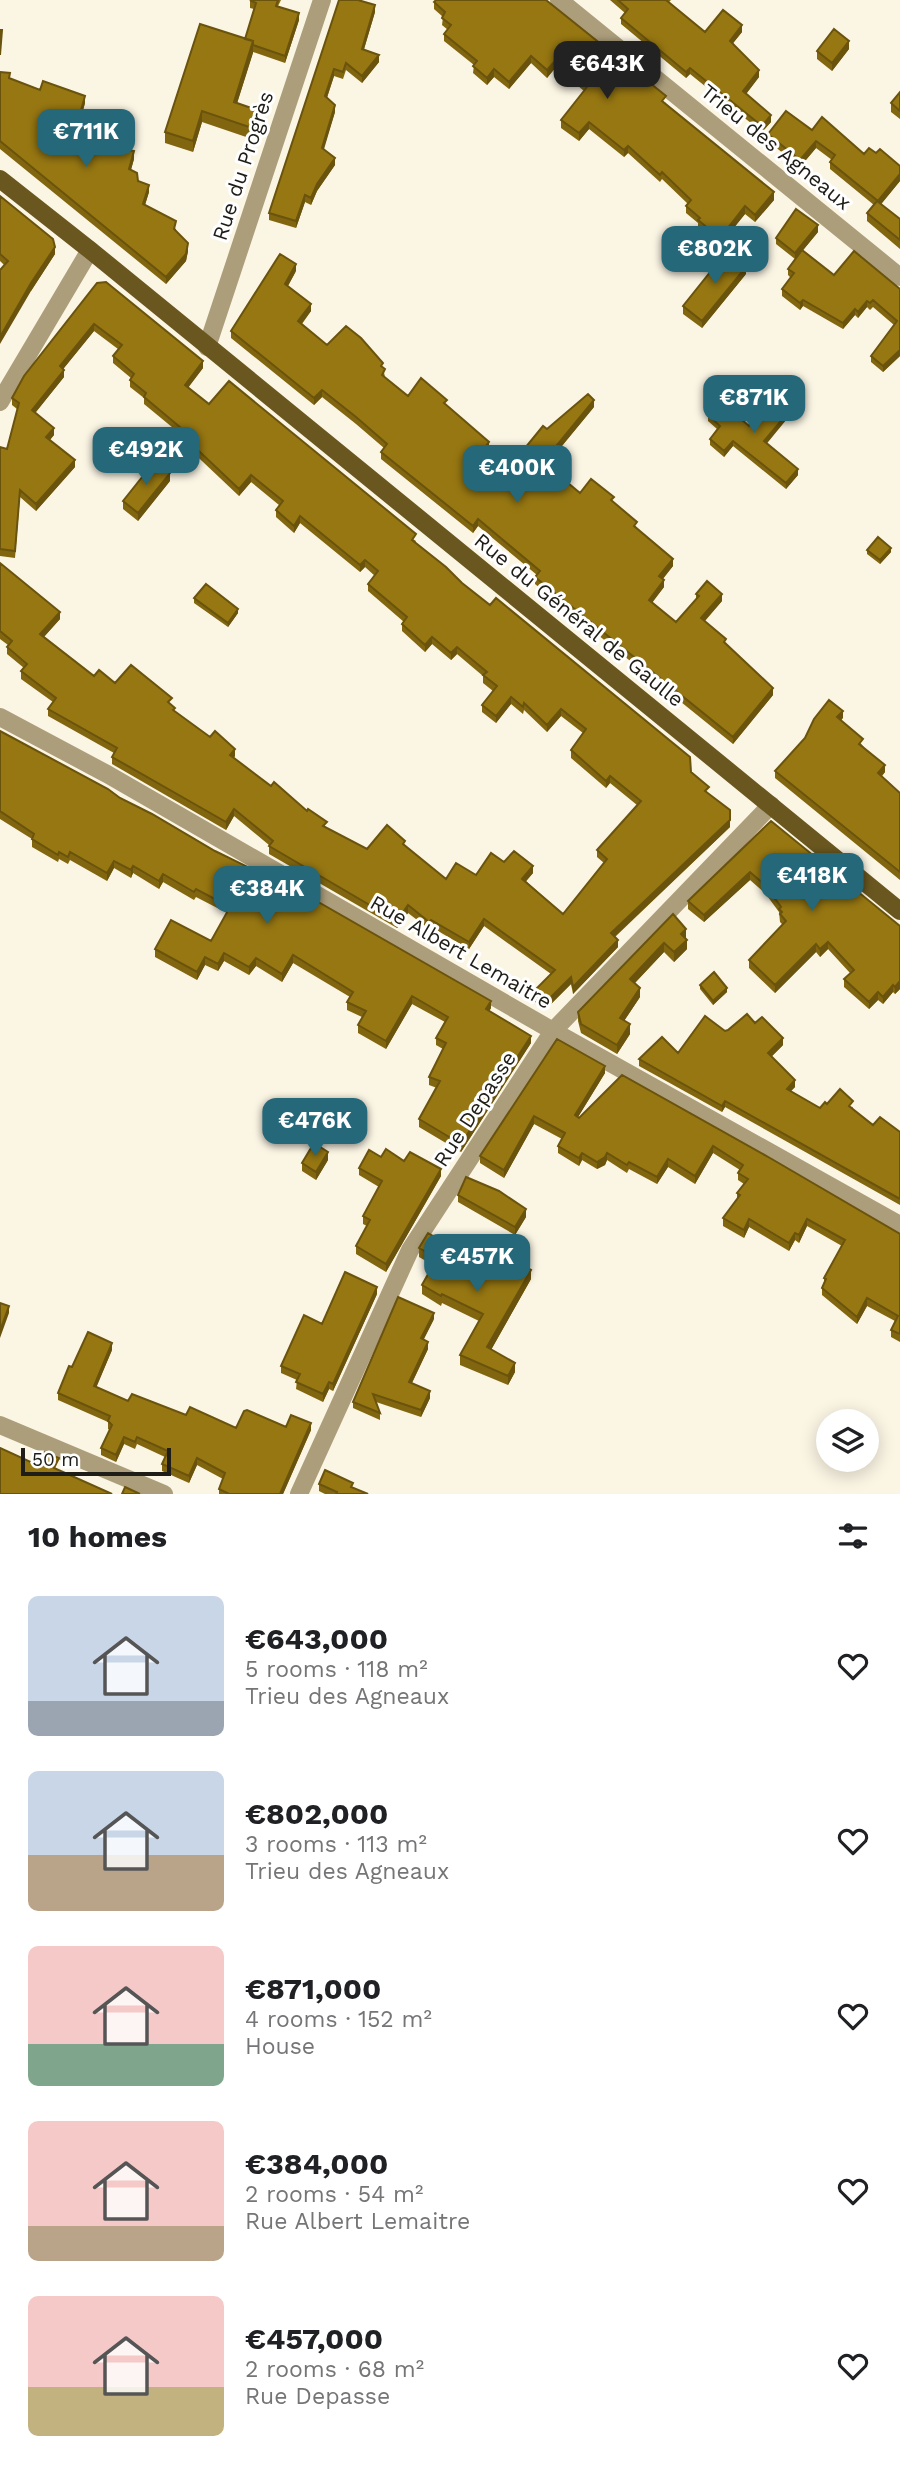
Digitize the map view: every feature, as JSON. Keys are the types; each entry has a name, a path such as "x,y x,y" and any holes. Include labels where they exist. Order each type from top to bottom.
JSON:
{"main road":[{"name":"Rue du Général de Gaulle","path":"0,179 900,911"}],"street":[{"name":"Rue du Progrès","path":"208,347 322,0"},
{"name":"Trieu des Agneaux","path":"559,0 900,277"},
{"path":"0,402 90,250"},
{"name":"Rue Albert Lemaitre","path":"0,717 119,781 553,1031 900,1225"},
{"name":"Rue Depasse","path":"299,1494 410,1250 553,1031 771,805"},
{"path":"0,1425 164,1494"}],"building":[{"path":"250,0 278,0 276,6 299,13 285,56 253,45 253,41 245,39 256,3"},
{"path":"339,0 358,0 375,5 362,49 379,55 362,76 346,63 343,72 334,69 325,96 335,105 322,148 335,158 311,198 305,195 296,221 269,213"},
{"path":"546,0 607,49 600,57 633,85 640,75 666,96 662,101 774,192 755,215 745,206 720,238 686,206 691,200 662,172 660,175 628,146 624,150 589,122 579,133 561,120 587,87 556,60 547,70 531,56 509,82 494,69 487,78 473,66 477,61 444,34 451,25 442,18 445,12 434,2"},
{"path":"618,0 666,0 705,32 723,10 742,25 730,41 759,70 743,91 771,115 762,126 690,68 686,72 621,18 628,9"},
{"path":"200,24 253,41 234,102 257,110 252,128 202,111 193,141 165,132"},
{"path":"834,29 849,41 832,63 817,51"},
{"path":"0,72 10,73 9,78 40,90 43,81 85,96 74,135 106,146 134,151 129,169 137,173 138,181 149,185 143,204 176,221 174,229 188,243 186,254 166,277 0,141"},
{"path":"900,92 900,111 891,103"},
{"path":"786,111 812,130 822,117 864,154 869,148 876,153 880,149 900,166 900,174 878,201 830,162 835,155 816,141 800,160 768,134"},
{"path":"0,196 53,239 55,247 0,337 0,270 8,261 0,254"},
{"path":"877,201 900,219 900,240 867,213"},
{"path":"796,209 818,225 795,253 776,238"},
{"path":"802,250 834,275 854,251 900,289 900,350 883,366 871,356 897,321 873,300 870,303 867,301 858,312 855,309 843,323 803,300 800,303 782,289 794,273 788,269"},
{"path":"727,251 746,267 702,321 683,306"},
{"path":"280,254 296,264 285,284 311,304 298,321 327,345 346,326 361,338 383,363 381,366 385,369 382,375 408,396 421,378 447,400 444,403 489,442 479,455 503,475 543,426 547,429 588,394 594,400 543,462 580,493 591,479 614,497 611,500 637,522 634,526 673,559 659,576 664,580 649,600 676,622 699,596 696,594 707,581 722,594 701,618 726,639 724,642 773,688 733,737 535,577 540,571 478,519 473,526 381,452 387,444 356,417 322,390 314,398 231,331"},
{"path":"106,282 203,361 185,385 209,404 229,381 416,534 412,540 462,583 490,605 496,598 690,757 691,772 709,787 705,791 730,810 730,820 611,933 618,940 573,987 571,977 549,999 543,1000 532,993 555,970 484,919 469,942 431,920 429,922 408,905 397,921 269,846 273,841 234,809 226,822 112,757 117,748 48,709 56,698 21,671 27,664 7,647 12,641 0,631 0,563 60,612 40,634 94,676 99,670 115,683 131,665 172,698 168,702 175,708 173,710 210,737 215,731 235,749 230,755 271,786 274,782 307,811 308,809 327,822 323,826 367,849 387,825 405,841 403,844 446,879 456,863 476,875 491,853 504,862 514,851 533,866 522,879 563,914 607,859 597,850 641,801 610,776 606,781 571,750 586,729 561,709 547,725 524,703 523,707 511,697 496,716 482,705 497,686 483,675 487,672 457,647 451,653 432,637 425,645 402,624 407,617 368,584 378,571 365,560 360,565 300,516 294,526 276,510 283,501 251,475 239,489 184,437 187,433 144,397 146,393 130,380 134,374 113,356 122,345 94,324 60,366 64,370 32,410 54,428 46,437 75,460 36,504 20,490 15,551 0,549 0,447 7,449 19,403 12,398 24,376 97,283"},
{"path":"775,394 791,409 764,441 798,469 786,483 733,441 724,451 710,439 720,426 708,415 721,401 749,426"},
{"path":"155,461 170,473 138,513 123,501"},
{"path":"878,537 891,548 880,560 867,550"},
{"path":"206,584 238,609 228,623 194,598"},
{"path":"829,700 843,711 837,717 863,739 859,744 885,765 878,773 900,793 900,872 775,771 805,738 814,719"},
{"path":"0,731 215,851 299,891 491,1001 486,1009 531,1036 461,1144 419,1119 440,1081 429,1077 446,1043 436,1038 448,1017 412,996 386,1041 358,1025 366,1011 347,1002 353,992 293,955 282,974 256,958 249,967 224,953 218,964 205,957 197,972 155,949 171,920 211,941 230,907 196,889 194,892 163,874 159,881 133,866 131,870 114,861 107,873 70,852 68,857 59,852 58,855 32,839 34,834 0,811"},
{"path":"771,821 900,926 900,981 883,997 878,992 869,1002 844,979 854,970 828,942 820,949 816,944 775,985 749,960 786,921 780,914 781,907 765,885 750,872 704,915 688,901"},
{"path":"673,914 686,929 681,934 687,940 674,952 664,943 630,979 640,988 620,1018 630,1024 617,1045 581,1024 578,1012"},
{"path":"714,972 727,988 713,1001 700,985"},
{"path":"747,1014 755,1023 762,1017 783,1038 768,1053 795,1080 787,1089 820,1108 840,1089 853,1101 849,1106 873,1125 880,1117 900,1132 900,1199 725,1101 722,1106 639,1059 662,1037 678,1053 705,1016 725,1031"},
{"path":"557,1039 605,1066 575,1115 579,1118 622,1075 900,1234 900,1334 891,1330 898,1316 867,1298 857,1317 822,1288 826,1279 824,1278 845,1240 807,1219 799,1235 795,1233 789,1243 749,1219 744,1230 723,1218 748,1179 738,1173 743,1165 713,1146 695,1176 668,1159 657,1177 629,1162 627,1165 607,1153 597,1162 582,1153 579,1158 558,1146 565,1133 534,1116 504,1170 480,1156"},
{"path":"314,1143 328,1152 316,1172 302,1163"},
{"path":"386,1149 404,1161 410,1152 441,1169 386,1264 356,1246 370,1220 363,1216 382,1181 359,1168 369,1150 381,1157"},
{"path":"466,1177 499,1191 526,1209 515,1227 458,1195"},
{"path":"428,1233 488,1268 499,1252 531,1270 487,1347 515,1363 508,1376 460,1355 483,1314 422,1285 437,1258 419,1248"},
{"path":"345,1272 377,1287 333,1384 329,1382 323,1394 296,1382 300,1374 281,1366 304,1315 322,1324"},
{"path":"398,1297 434,1313 421,1338 428,1342 409,1382 430,1391 421,1410 373,1394 380,1413 353,1402"},
{"path":"0,1303 9,1306 0,1331"},
{"path":"88,1332 112,1343 94,1386 128,1401 132,1394 186,1415 190,1407 236,1428 247,1410 286,1427 291,1415 311,1423 280,1494 229,1494 219,1489 225,1473 197,1458 189,1476 162,1464 168,1451 137,1437 135,1442 124,1437 116,1455 101,1448 112,1425 108,1421 110,1416 58,1393"},
{"path":"0,1448 37,1465 43,1452 59,1458 54,1468 112,1494 0,1494"},
{"path":"325,1470 353,1483 351,1487 368,1494 336,1494 337,1492 319,1484"},
{"path":"125,1487 140,1494 122,1494"}]}
